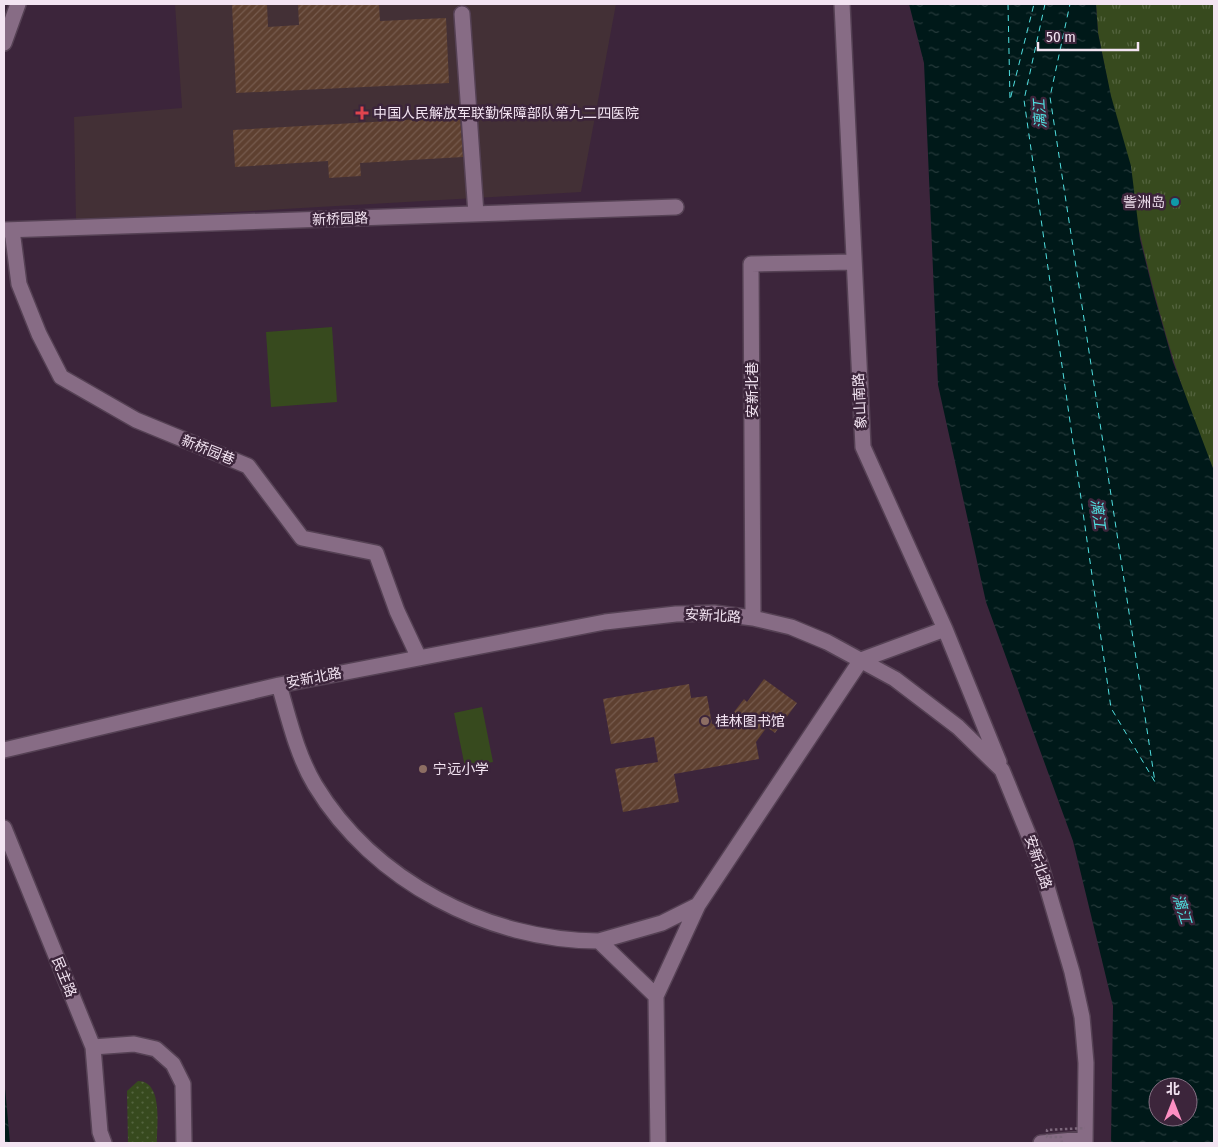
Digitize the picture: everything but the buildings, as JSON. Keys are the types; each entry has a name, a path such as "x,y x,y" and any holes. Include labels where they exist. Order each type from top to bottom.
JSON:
{"street":[{"path":"4,14 7,4"},
{"path":"4,43 18,4"},
{"name":"象山南路","path":"842,4 863,447 945,629 1002,770"},
{"path":"462,14 476,214"},
{"name":"新桥园路","path":"8,230 676,207"},
{"name":"新桥园巷","path":"8,230 19,284 39,334 61,377 136,420 248,466 302,538 376,553 397,611 419,658"},
{"name":"安新北巷","path":"753,618 751,264 853,262"},
{"name":"安新北路","path":"4,750 279,685 605,622 714,614 753,618 791,627 827,642 895,679 943,716 1002,770 1040,863 1072,972 1082,1016 1086,1063 1085,1137"},
{"path":"658,1143 656,996 698,905 861,660 945,629"},
{"path":"279,685 296,743 315,784 342,822 391,870 432,897 475,916 530,933 566,941 599,941 662,923 698,905"},
{"name":"民主路","path":"4,828 92,1047 100,1139"},
{"path":"599,941 656,996"},
{"path":"92,1047 134,1044 156,1049 172,1064 183,1084 184,1143"},
{"path":"1040,1143 1085,1137"}],"path":[{"path":"1062,1143 1062,1137 1047,1137 1047,1130 1085,1137"}],"shaded area":[{"name":"中国人民解放军联勤保障部队第九二四医院","path":"175,4 616,4 581,192 76,221 74,117 182,108"}],"green space":[{"name":"訾洲岛","path":"1096,4 1214,4 1214,471 1193,418 1175,364 1145,255 1098,33"},
{"path":"332,327 337,402 271,407 266,332"},
{"path":"482,707 493,762 465,767 454,713"},
{"path":"138,1081 146,1083 152,1088 155,1096 158,1115 157,1143 128,1143 127,1091"}],"water":[{"name":"漓江","path":"909,4 1096,4 1098,33 1111,96 1131,166 1140,239 1154,295 1173,362 1214,471 1214,1143 1111,1143 1113,1006 1073,841 986,602 938,385 924,63"},
{"path":"4,1076 10,1143 4,1143"}],"ferry route":[{"path":"1008,4 1010,100 1034,4"},
{"path":"1045,4 1024,100 1111,708 1155,782 1050,97 1070,4"}],"place":[{"name":"中国人民解放军联勤保障部队第九二四医院","path":"362,113"},
{"name":"訾洲岛","path":"1175,202"},
{"name":"桂林图书馆","path":"705,721"},
{"name":"宁远小学","path":"423,769"}]}
